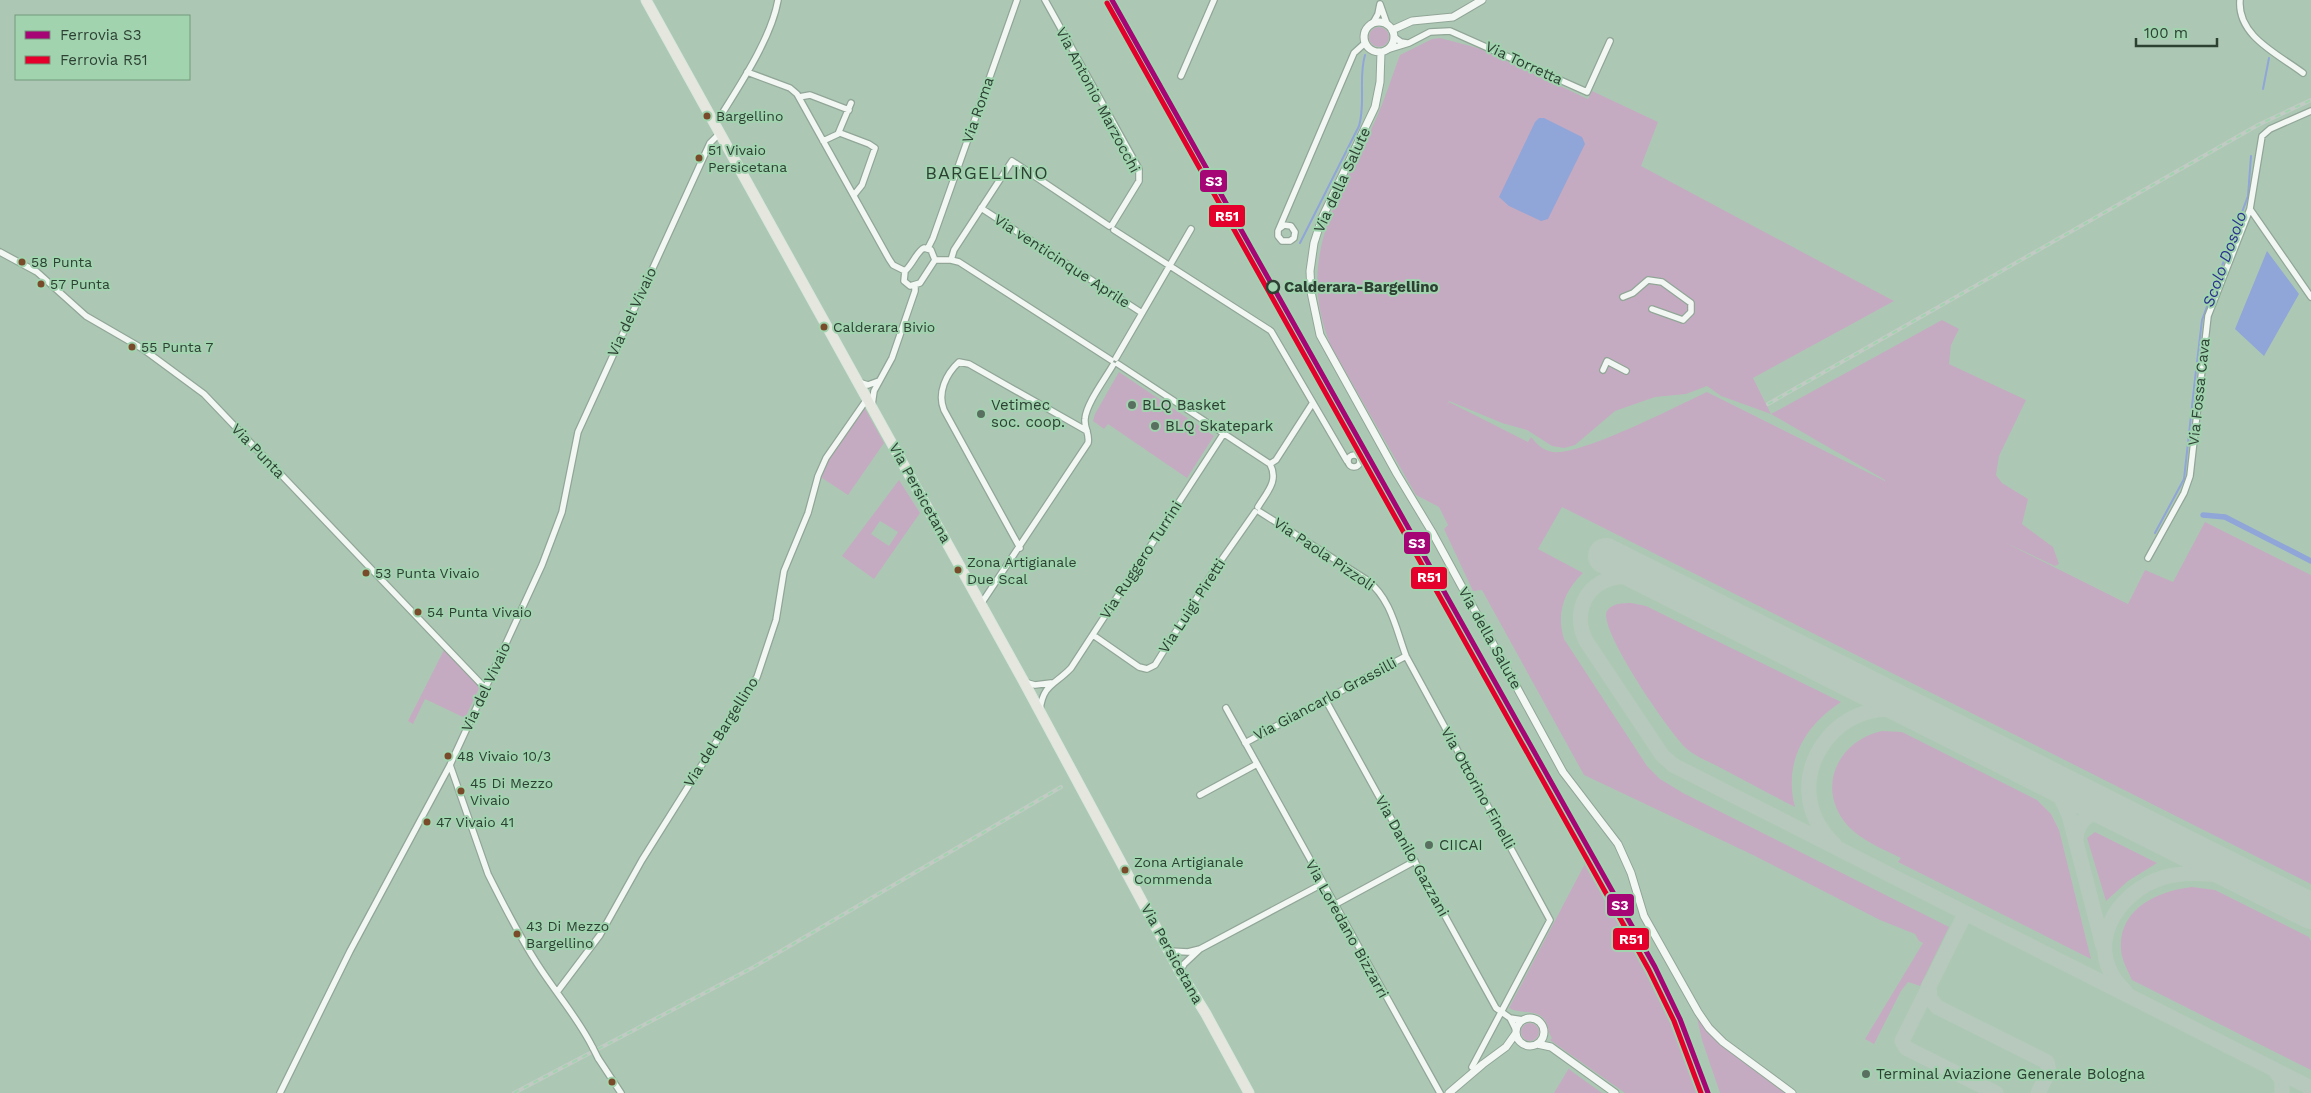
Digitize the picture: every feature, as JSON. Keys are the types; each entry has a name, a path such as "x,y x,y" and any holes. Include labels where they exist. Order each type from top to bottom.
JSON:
{"main road":[{"name":"Via Persicetana","path":"646,0 1040,710 1168,951 1206,1014 1249,1093"}],"street":[{"name":"Via del Vivaio","path":"280,1093 350,951 450,765 542,565 562,512 578,432 710,143 775,15 778,0"},
{"name":"Via Roma","path":"928,248 1017,0"},
{"name":"Via Antonio Marzocchi","path":"1045,0 1139,169 1140,175 1135,190 1112,227"},
{"path":"1181,76 1214,0"},
{"path":"1373,23 1391,30 1412,21 1453,17 1482,0"},
{"path":"2240,0 2241,18 2245,28 2258,40 2303,73"},
{"path":"1379,2 1391,30 1401,42 1409,43"},
{"path":"1379,2 1378,14 1365,31 1365,43 1370,49 1384,51"},
{"name":"Via della Salute","path":"1391,30 1392,44 1384,51 1375,107 1322,218 1315,237 1310,272 1311,292 1320,334 1397,474 1432,532 1563,772 1618,844 1631,873 1644,916 1701,1016 1723,1042 1792,1093"},
{"name":"Via Torretta","path":"1384,51 1409,43 1430,32 1450,31 1587,92 1610,41"},
{"path":"1285,215 1289,225 1295,232 1294,238 1290,242 1284,242 1280,239 1278,233 1285,215 1354,53 1365,43"},
{"path":"747,72 790,88 799,97 889,259 893,265 905,271"},
{"path":"799,97 810,96 850,106 840,133 823,141"},
{"name":"Via Fossa Cava","path":"2148,558 2188,483 2208,316 2250,209 2262,136 2270,129 2311,111"},
{"path":"840,133 875,148 862,185 854,195"},
{"name":"Via venticinque Aprile","path":"951,260 954,250 1012,161 1271,331 1347,462"},
{"name":"Via venticinque Aprile","path":"981,208 1142,313"},
{"path":"2250,209 2311,296"},
{"path":"1280,228 1289,225"},
{"path":"981,604 1088,443 1085,422 1087,412 1191,228"},
{"path":"928,248 933,252 935,260 920,283 910,286 904,281 905,271 914,263 920,250 928,248"},
{"name":"Via Punta","path":"0,252 37,272 86,316 143,349 204,394 485,688"},
{"path":"935,260 959,262 1270,464 1276,460 1312,404"},
{"path":"1623,297 1633,294 1648,280 1657,280 1687,300 1691,307 1691,312 1684,320 1652,310"},
{"path":"872,408 874,391 892,358 915,291 914,286"},
{"path":"1603,370 1607,361 1626,371"},
{"path":"1020,548 942,405 942,391 947,379 959,362 969,364 1087,431"},
{"path":"858,382 873,384 880,379"},
{"name":"Via del Bargellino","path":"557,992 600,936 642,860 756,677 776,620 784,571 808,514 821,468 867,399"},
{"name":"Via Ruggero Turrini","path":"1040,710 1042,696 1053,682 1070,668 1093,635 1224,433"},
{"name":"Via Luigi Piretti","path":"1093,635 1139,668 1148,669 1155,665 1213,572 1258,512 1262,500 1273,484 1274,473 1270,464"},
{"path":"1258,512 1262,500"},
{"name":"Via Paola Pizzoli","path":"1258,512 1374,586 1394,619 1406,656"},
{"name":"Via Giancarlo Grassilli","path":"1245,742 1406,656"},
{"name":"Via Ottorino Finelli","path":"1406,656 1550,920 1500,1012"},
{"path":"1024,682 1035,685 1053,682"},
{"name":"Via Danilo Gazzani","path":"1326,699 1414,861 1493,1003 1500,1012"},
{"name":"Via Loredano Bizzarri","path":"1226,708 1322,884 1440,1093"},
{"path":"1200,795 1257,764"},
{"path":"450,765 488,874 534,957 583,1029 598,1058 620,1093"},
{"path":"1334,905 1414,861"},
{"path":"1168,951 1188,952 1200,949 1322,884"},
{"path":"1180,972 1184,964 1200,949"},
{"path":"1472,1067 1500,1012 1510,1018 1538,1020 1551,1047"},
{"path":"1510,1018 1519,1040 1524,1045"},
{"path":"1506,1047 1523,1020"},
{"path":"1537,1044 1542,1039 1544,1031"},
{"path":"1449,1093 1506,1047 1515,1044 1537,1044 1551,1047 1615,1093"}],"shaded area":[{"path":"1379,27 1386,30 1389,37 1386,44 1379,47 1372,44 1369,37 1372,30"},
{"path":"1440,38 1478,48 1588,99 1592,91 1658,122 1641,166 1894,301 1753,378 1771,414 1942,320 1959,329 1951,345 1949,364 2026,400 1999,456 1996,475 2002,483 2028,499 2022,524 2053,547 2059,564 2055,566 2004,542 2128,604 2145,570 2173,582 2205,522 2311,575 2311,884 1562,507 1538,549 1583,573 1571,587 1563,603 1561,620 1564,639 1647,766 1660,779 1683,793 1949,927 1920,986 1908,982 1901,991 1874,1044 1865,1039 1923,943 1919,941 1915,934 1880,920 1753,855 1584,775 1482,590 1473,591 1444,529 1448,525 1439,507 1416,495 1331,346 1321,314 1317,284 1319,255 1326,228 1336,202 1376,119 1400,55 1432,39","holes":["1707,386 1721,396 1771,414 1885,480 1707,392 1606,438 1566,451 1553,452 1540,447 1531,437 1528,442 1449,402 1446,408 1449,401 1502,423 1527,430 1552,446 1564,448 1575,445 1615,411 1655,397 1686,394"]},
{"name":"BLQ Skatepark","path":"1119,372 1214,436 1187,478 1108,424 1104,429 1093,421 1095,414"},
{"path":"864,407 884,443 848,495 822,478 827,460"},
{"path":"899,480 920,513 874,579 842,556","holes":["880,521 898,532 889,546 871,534"]},
{"path":"1631,603 1646,606 1841,702 1817,722 1807,734 1800,747 1792,775 1795,807 1687,749 1666,724 1637,681 1613,638 1607,621 1607,611 1609,608 1618,604"},
{"path":"444,650 480,686 465,718 425,699 413,724 408,721"},
{"path":"1882,731 1902,732 2037,800 2051,814 2059,830 2091,959 1898,862 1901,858 1866,840 1848,826 1838,812 1833,797 1832,782 1836,768 1843,756 1853,745 1866,736"},
{"path":"2095,832 2157,863 2128,881 2106,901 2087,838"},
{"path":"1589,856 1636,943 1665,1002 1702,1093 1625,1093 1550,1040 1552,1038 1547,1024 1539,1015 1509,1008"},
{"path":"2192,887 2215,890 2309,937 2311,941 2311,1070 2132,980 2121,950 2122,936 2126,923 2133,913 2153,898 2179,889"},
{"path":"1697,1018 1719,1044 1785,1093 1720,1093 1702,1040"},
{"path":"1526,1023 1534,1023 1539,1028 1537,1039 1526,1041 1521,1036 1521,1028"},
{"path":"1569,1068 1570,1070 1602,1093 1554,1093"}],"water":[{"path":"1539,118 1544,118 1582,137 1585,144 1548,219 1541,221 1509,206 1499,197 1535,122"},
{"path":"2267,251 2299,294 2264,356 2235,329"}],"waterway":[{"path":"1300,243 1359,126 1365,55"},
{"name":"Scolo Dosolo","path":"2263,89 2269,58"},
{"name":"Scolo Dosolo","path":"2197,362 2202,320 2248,196 2251,156"},
{"name":"Scolo Dosolo","path":"2155,533 2184,479 2196,370"},
{"path":"2203,515 2225,517 2311,561"}],"taxiway":[{"path":"1656,582 1628,576 1607,580 1597,585 1584,600 1580,620 1586,641 1662,755 1673,765 2311,1088"},
{"path":"1835,845 1816,820 1809,794 1812,767 1823,744 1842,725 1866,713 1894,709 1924,717"},
{"path":"2045,777 2059,794 2069,815 2103,946"},
{"path":"2076,839 2080,825 2088,816 2101,812 2115,813"},
{"path":"2125,991 2112,975 2106,958 2105,941 2110,924 2119,908 2131,895 2147,884 2175,875 2207,874 2249,880"},
{"path":"1965,914 1902,1041 1906,1048 1996,1093"},
{"path":"1929,985 1930,998 1937,1007 2047,1062 2049,1071 2038,1093"},
{"path":"2274,1069 2282,1080 2282,1093"}],"runway":[{"path":"1606,556 2311,911"}],"railway":[{"path":"1768,404 2258,125 2311,100"},
{"path":"598,1049 752,968 1061,787"},
{"path":"514,1093 590,1053"}],"rail line":[{"name":"S3","path":"1112,0 1655,967 1680,1019 1708,1093"},
{"name":"R51","path":"1107,3 1649,970 1674,1021 1701,1093"}],"place":[{"name":"Bargellino","path":"707,116"},
{"name":"51 Vivaio Persicetana","path":"699,158"},
{"name":"58 Punta","path":"22,262"},
{"name":"57 Punta","path":"41,284"},
{"name":"Calderara-Bargellino","path":"1273,287"},
{"name":"Calderara Bivio","path":"824,327"},
{"name":"55 Punta 7","path":"132,347"},
{"name":"BLQ Basket","path":"1132,405"},
{"name":"Vetimec soc. coop.","path":"981,414"},
{"name":"BLQ Skatepark","path":"1155,426"},
{"name":"Zona Artigianale Due Scal","path":"958,570"},
{"name":"53 Punta Vivaio","path":"366,573"},
{"name":"54 Punta Vivaio","path":"418,612"},
{"name":"48 Vivaio 10/3","path":"448,756"},
{"name":"45 Di Mezzo Vivaio","path":"461,791"},
{"name":"47 Vivaio 41","path":"427,822"},
{"name":"CIICAI","path":"1429,845"},
{"name":"Zona Artigianale Commenda","path":"1125,870"},
{"name":"43 Di Mezzo Bargellino","path":"517,934"},
{"name":"Terminal Aviazione Generale Bologna","path":"1866,1074"}],"district":[{"name":"BARGELLINO","path":"987,173"}]}
